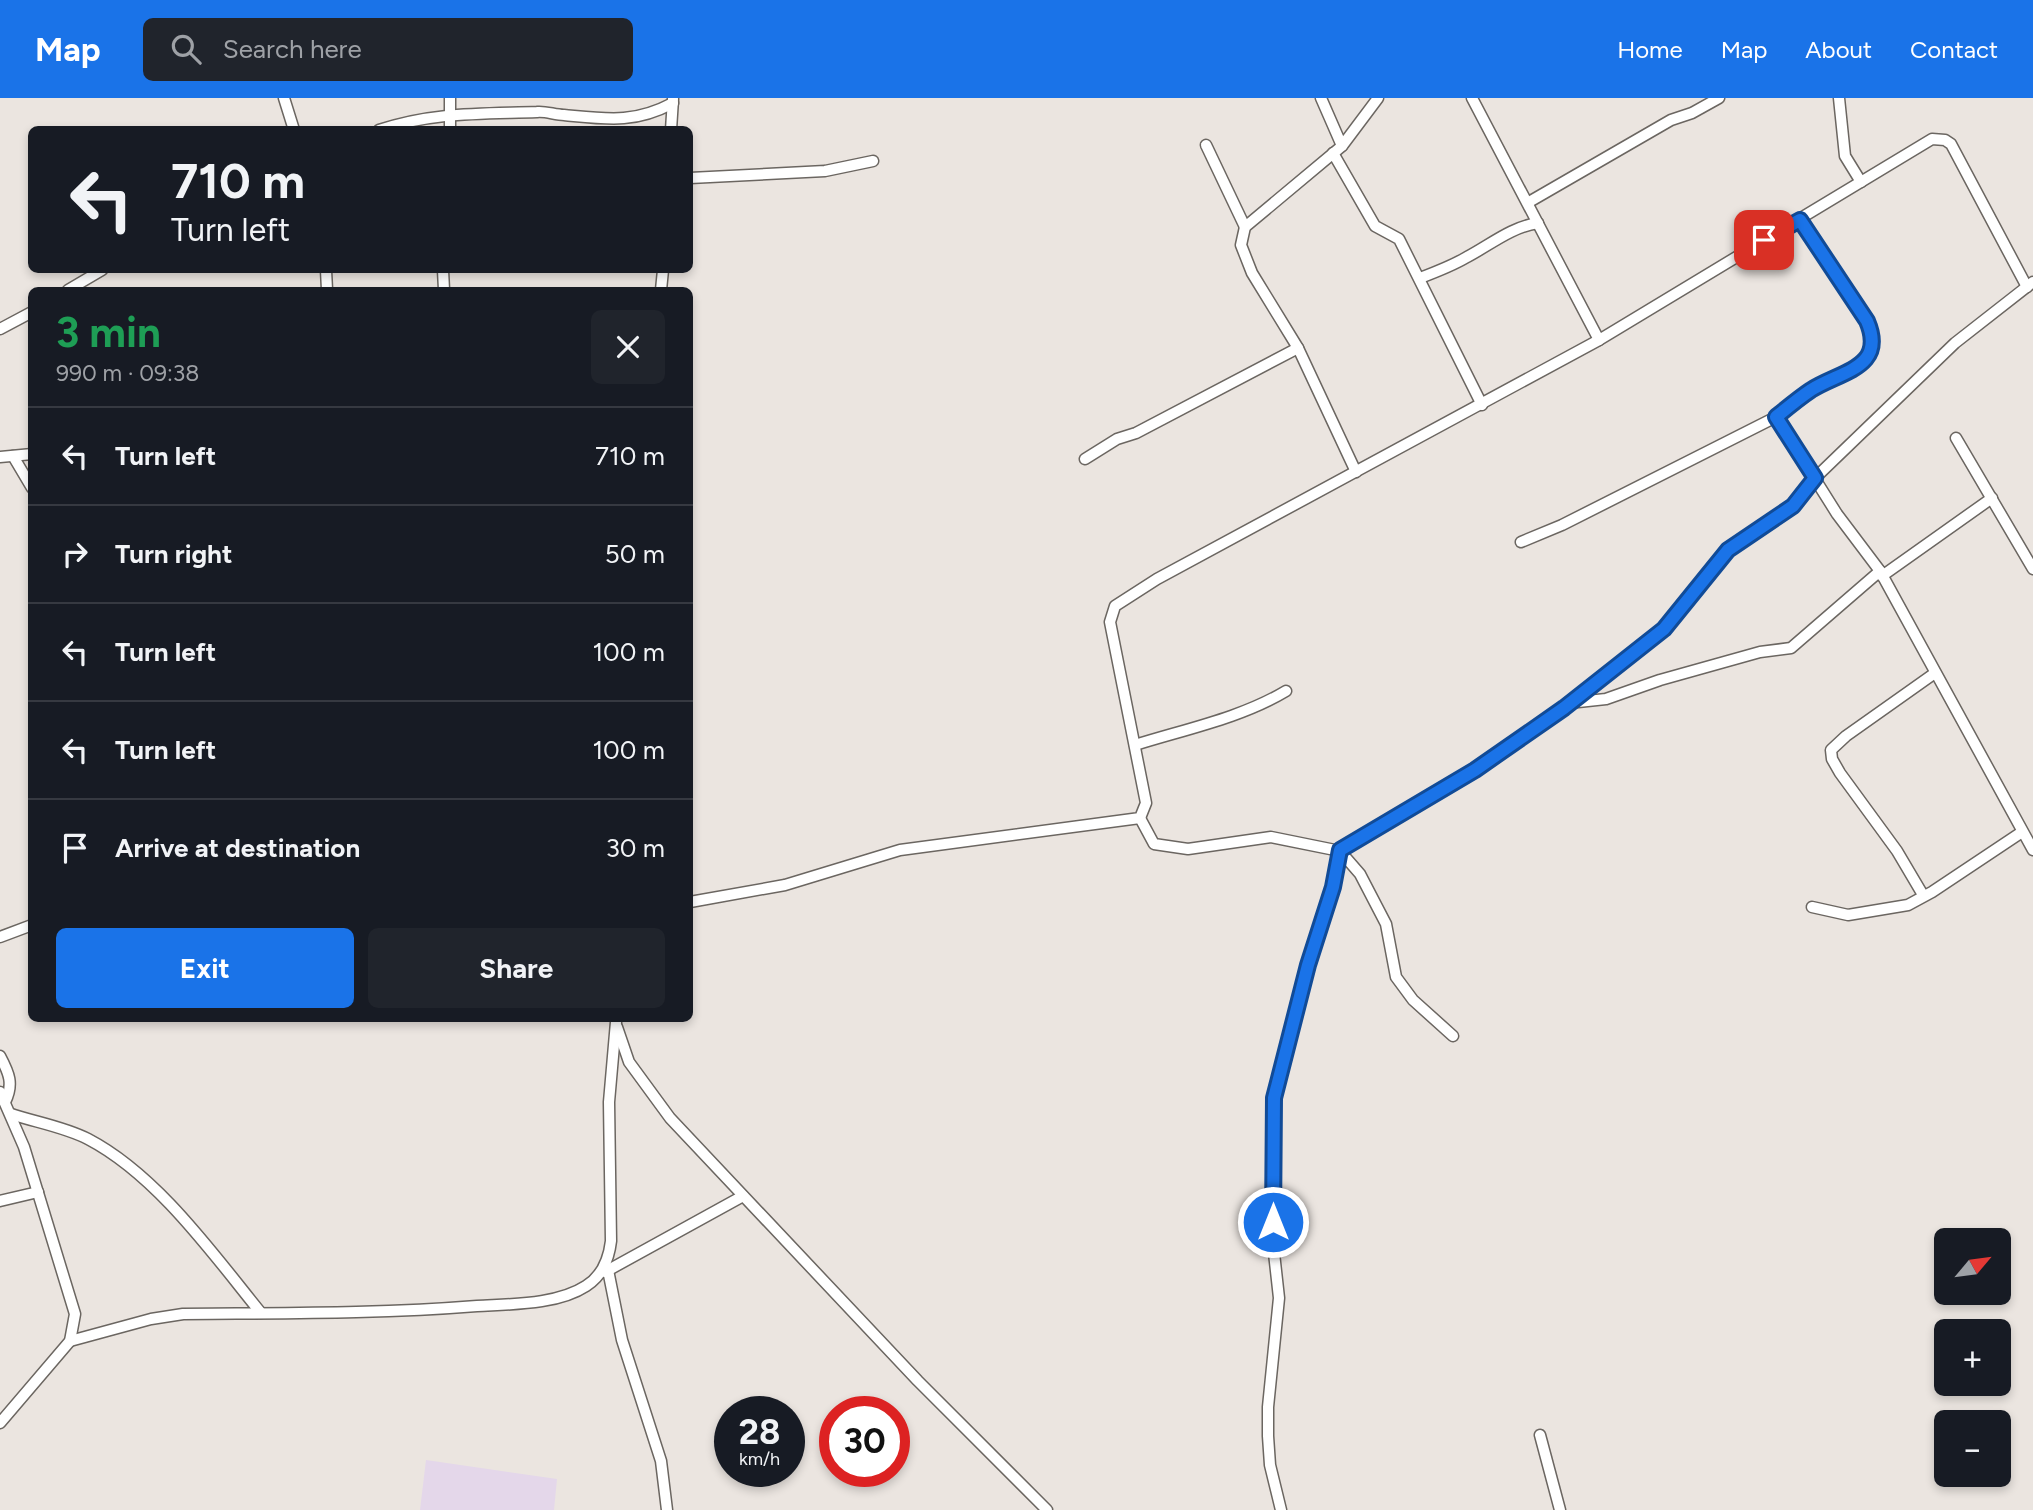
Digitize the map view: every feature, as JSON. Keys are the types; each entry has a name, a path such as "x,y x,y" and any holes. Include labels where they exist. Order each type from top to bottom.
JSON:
{"street":[{"path":"284,98 293,126"},
{"path":"450,98 450,126"},
{"path":"1321,98 1337,150 1375,226 1399,239 1482,405"},
{"path":"1356,472 1298,348 1252,273 1241,245 1245,227 1337,150 1378,98"},
{"path":"1472,98 1529,202 1599,340"},
{"path":"1529,202 1671,120 1692,113 1719,98"},
{"path":"1839,98 1845,156 1861,181"},
{"path":"396,126 450,113 493,116 540,111 606,119 636,119 673,101 671,126"},
{"path":"1140,818 1146,803 1110,622 1115,606 1157,579 1599,340 1932,139 1945,140 1951,144 2030,284 1955,343 1815,478 1793,506 1728,550 1664,629 1569,703 1475,770 1340,850 1333,887 1308,965 1274,1098 1273,1244 1279,1298 1268,1407 1268,1436 1270,1465 1281,1510"},
{"path":"1206,145 1245,227"},
{"path":"693,178 807,173 873,161"},
{"path":"1521,542 1562,525 1776,417 1811,390 1859,366 1870,355 1873,336 1867,321 1800,220"},
{"path":"1420,278 1468,257 1497,238 1524,225 1538,223"},
{"path":"73,287 97,273"},
{"path":"0,329 28,314"},
{"path":"1085,459 1117,439 1136,433 1298,348"},
{"path":"1776,417 1837,514 1881,574 2033,850"},
{"path":"1956,438 2033,569"},
{"path":"0,457 28,454"},
{"path":"13,456 28,481"},
{"path":"1569,703 1606,699 1660,680 1760,652 1791,648 1881,574 1992,498"},
{"path":"1923,895 1897,851 1840,772 1832,759 1831,750 1846,736 1935,673"},
{"path":"1135,744 1232,715 1286,691"},
{"path":"1140,818 1154,844 1188,849 1270,837 1340,850 1360,874 1386,924 1396,977 1413,1000 1452,1036"},
{"path":"693,901 785,885 900,850 1140,818"},
{"path":"1812,907 1852,915 1898,907 1923,895 2022,832"},
{"path":"0,937 28,926"},
{"path":"616,1022 609,1102 611,1241 604,1273 622,1340 661,1461 667,1510"},
{"path":"617,1022 629,1062 670,1118 918,1381 1047,1510"},
{"path":"0,1056 9,1073 11,1086 2,1097 11,1114 38,1192 75,1314 70,1340 0,1423"},
{"path":"11,1114 88,1138 156,1189 180,1214 261,1313"},
{"path":"0,1201 38,1192"},
{"path":"70,1340 162,1317 261,1313 383,1313 507,1304 572,1293 743,1196"},
{"path":"1540,1435 1560,1510"}],"shaded area":[{"path":"426,1460 557,1479 554,1510 420,1510"}],"route":[{"path":"1273,1222 1274,1098 1308,965 1333,887 1340,850 1475,770 1564,708 1664,629 1728,550 1793,506 1815,478 1776,417 1811,390 1859,366 1870,355 1873,336 1867,321 1800,220 1764,240"}]}
